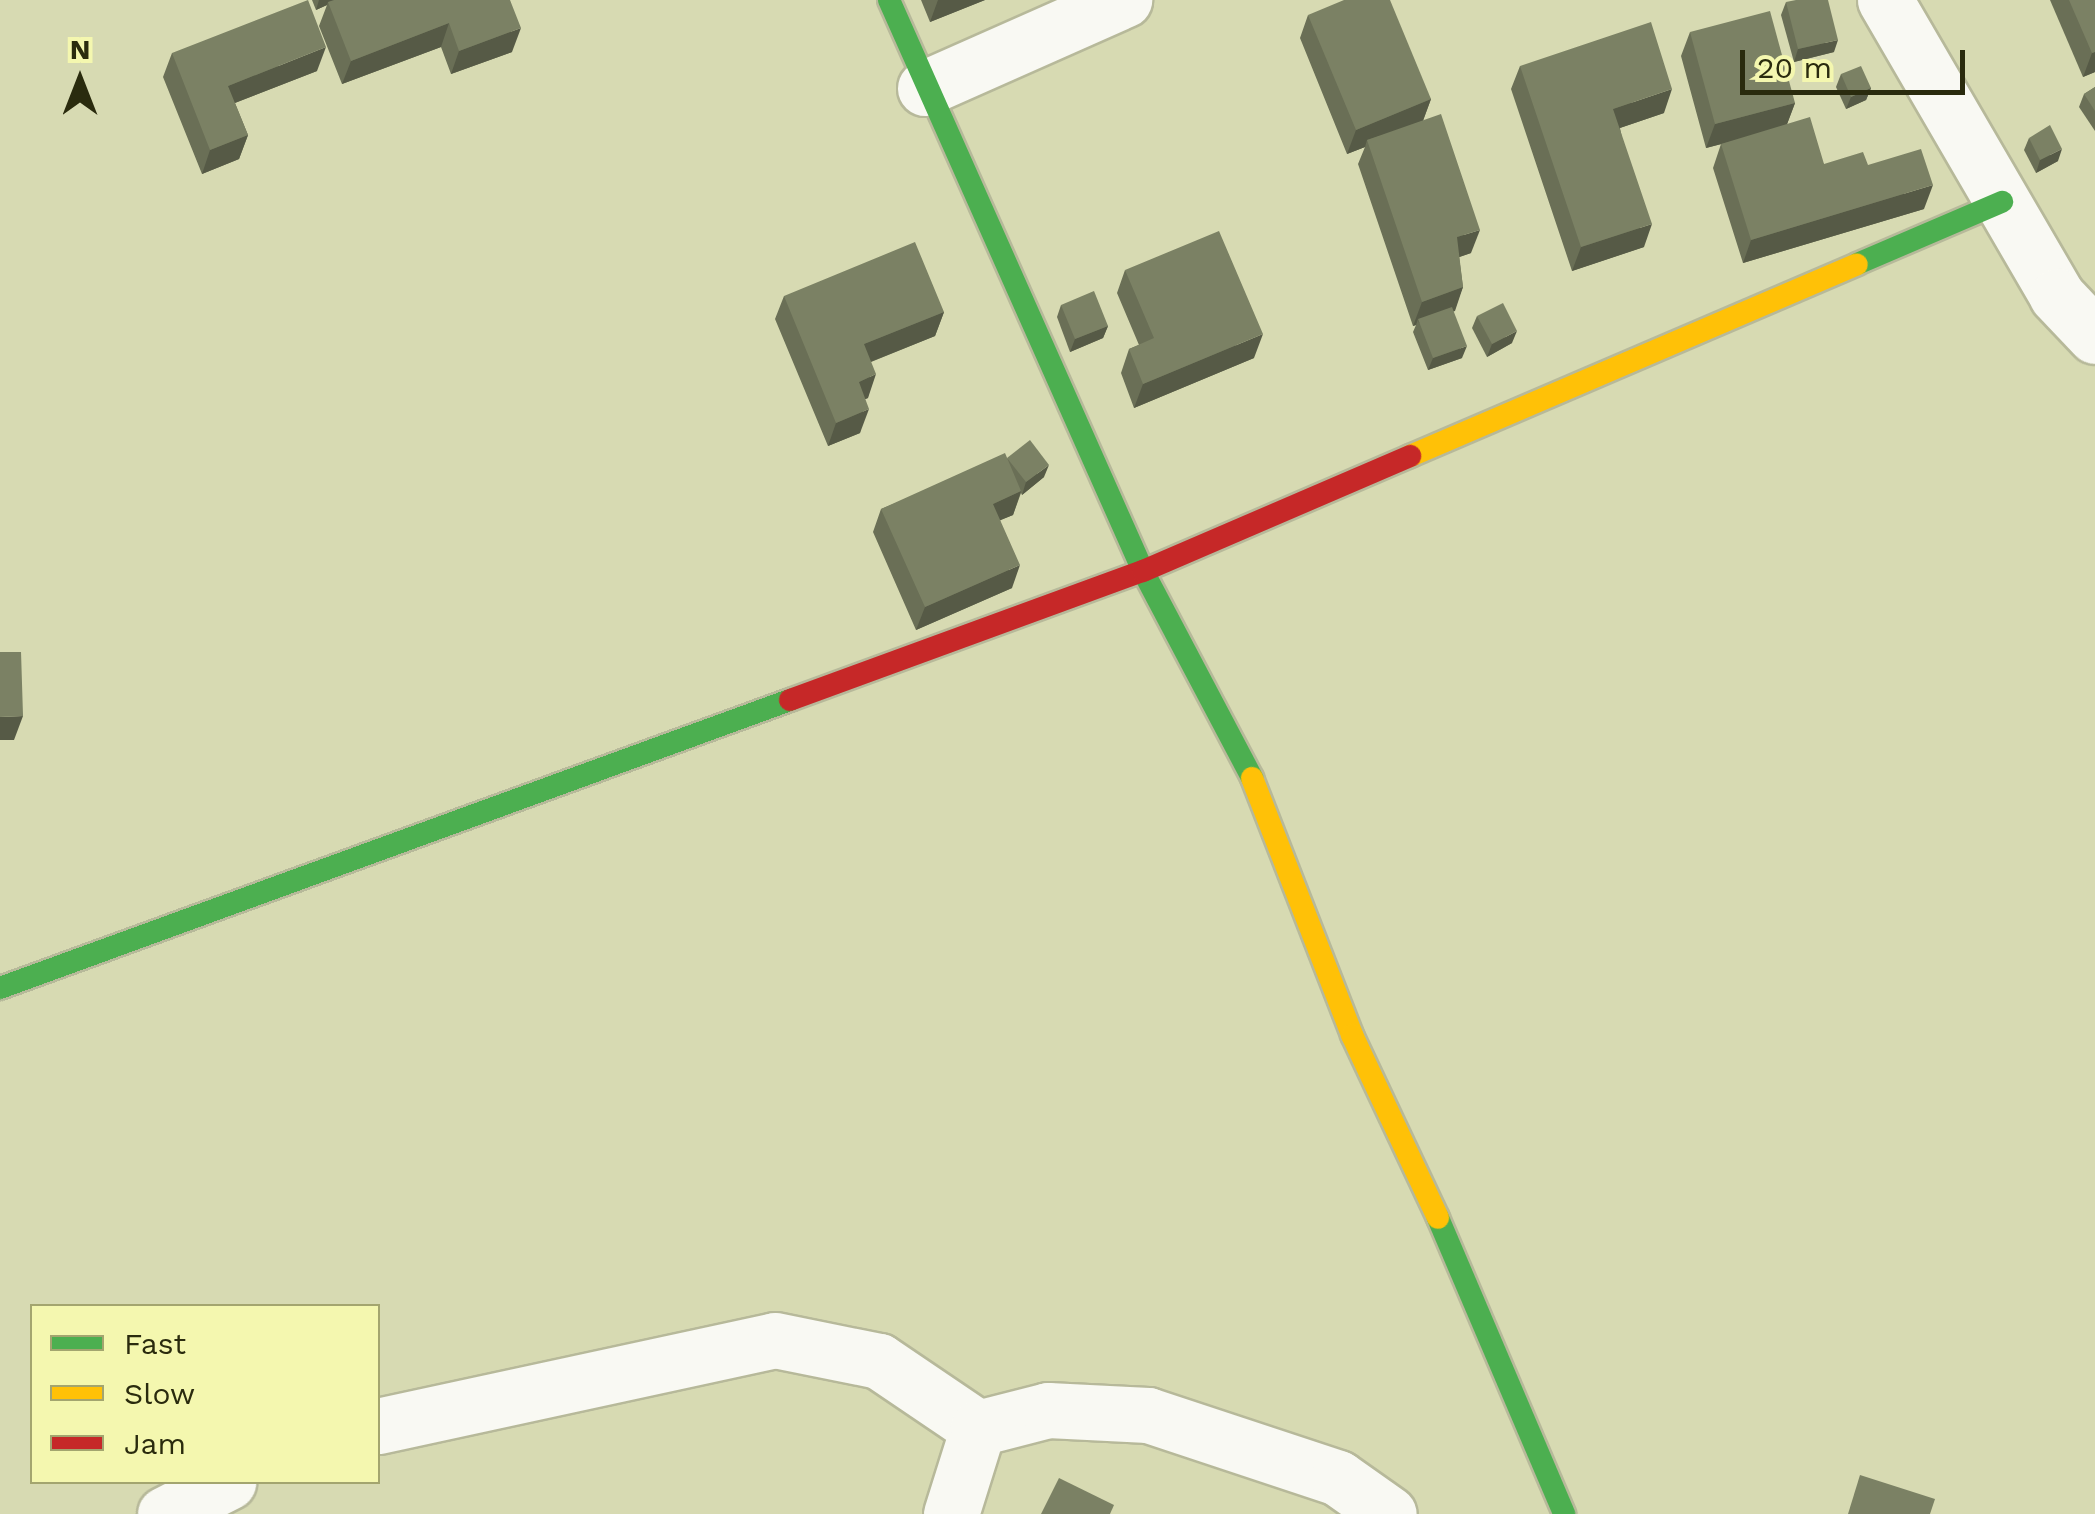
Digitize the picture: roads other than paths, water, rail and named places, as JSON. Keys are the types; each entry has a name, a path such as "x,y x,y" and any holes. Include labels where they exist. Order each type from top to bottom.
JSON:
{"street":[{"path":"889,0 1143,571 1250,771 1352,1035 1504,1360 1564,1514"},
{"path":"925,88 1124,0"},
{"path":"1886,0 2057,296 2095,336"},
{"path":"0,988 1143,571 2002,202"},
{"path":"380,1426 775,1340 879,1361 978,1428"},
{"path":"951,1514 978,1428 1013,1413 1148,1416 1338,1478 1389,1514"},
{"path":"165,1514 224,1484"}]}
